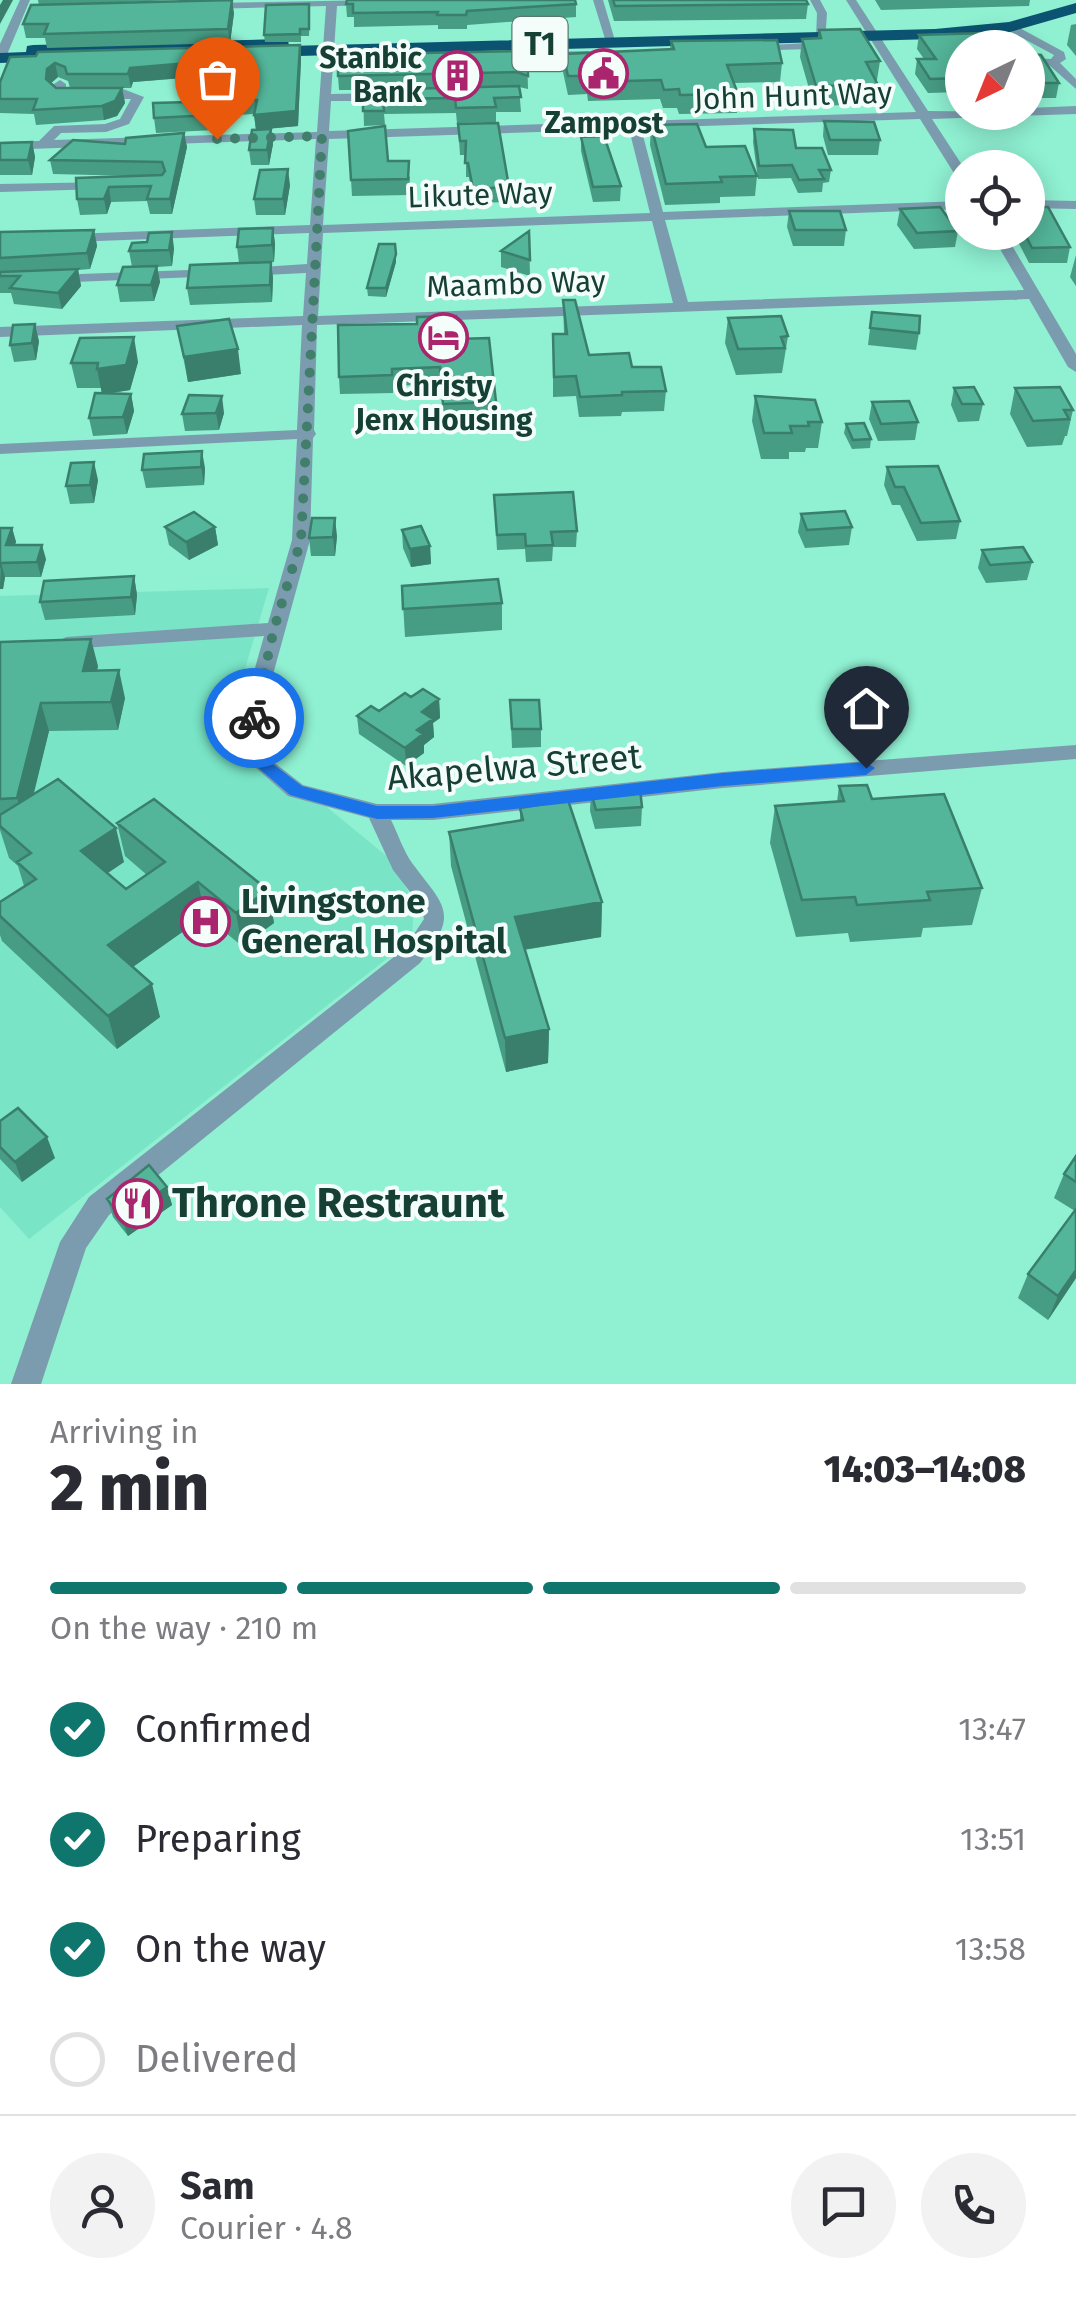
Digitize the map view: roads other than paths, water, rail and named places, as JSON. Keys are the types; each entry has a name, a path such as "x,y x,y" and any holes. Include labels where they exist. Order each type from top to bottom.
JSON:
{"highway":[{"name":"T1","path":"868,32 973,26 1031,15 1074,0"},
{"name":"T1","path":"1,54 1010,27 1076,8"},
{"name":"T1","path":"329,47 522,50 610,38 690,46 822,33"}],"street":[{"path":"598,0 610,38"},
{"path":"815,0 822,13 822,33"},
{"path":"851,0 947,150"},
{"name":"Akapelwa Street","path":"331,2 310,320 301,540 256,700 253,743 258,760 296,791 377,812 433,812 723,780 1076,752"},
{"path":"200,6 386,2"},
{"path":"1,54 23,6 38,12"},
{"path":"1010,27 1053,56 1076,85"},
{"path":"522,50 690,46"},
{"path":"1045,54 1053,56"},
{"path":"1045,58 1053,56"},
{"path":"42,144 58,129 106,128 125,121 138,96 66,96 59,94 60,84"},
{"path":"325,98 402,96"},
{"path":"1045,111 1076,110"},
{"name":"John Hunt Way","path":"0,146 945,116"},
{"path":"634,126 681,306"},
{"path":"0,188 120,184"},
{"path":"1045,204 1076,205"},
{"name":"Likute Way","path":"60,238 945,207"},
{"path":"1008,250 1076,366"},
{"path":"0,281 313,268"},
{"name":"Maambo Way","path":"0,332 1034,294"},
{"path":"0,449 308,434"},
{"path":"39,644 274,629"},
{"path":"26,1384 74,1242 100,1206 412,956 429,937 435,919 434,902 404,869 377,812"}],"place":[{"name":"Zampost","path":"604,74"},
{"name":"Stanbic Bank","path":"457,75"},
{"name":"Christy Jenx Housing","path":"444,337"},
{"name":"Livingstone General Hospital","path":"206,921"},
{"name":"Throne Restraunt","path":"137,1203"}]}
